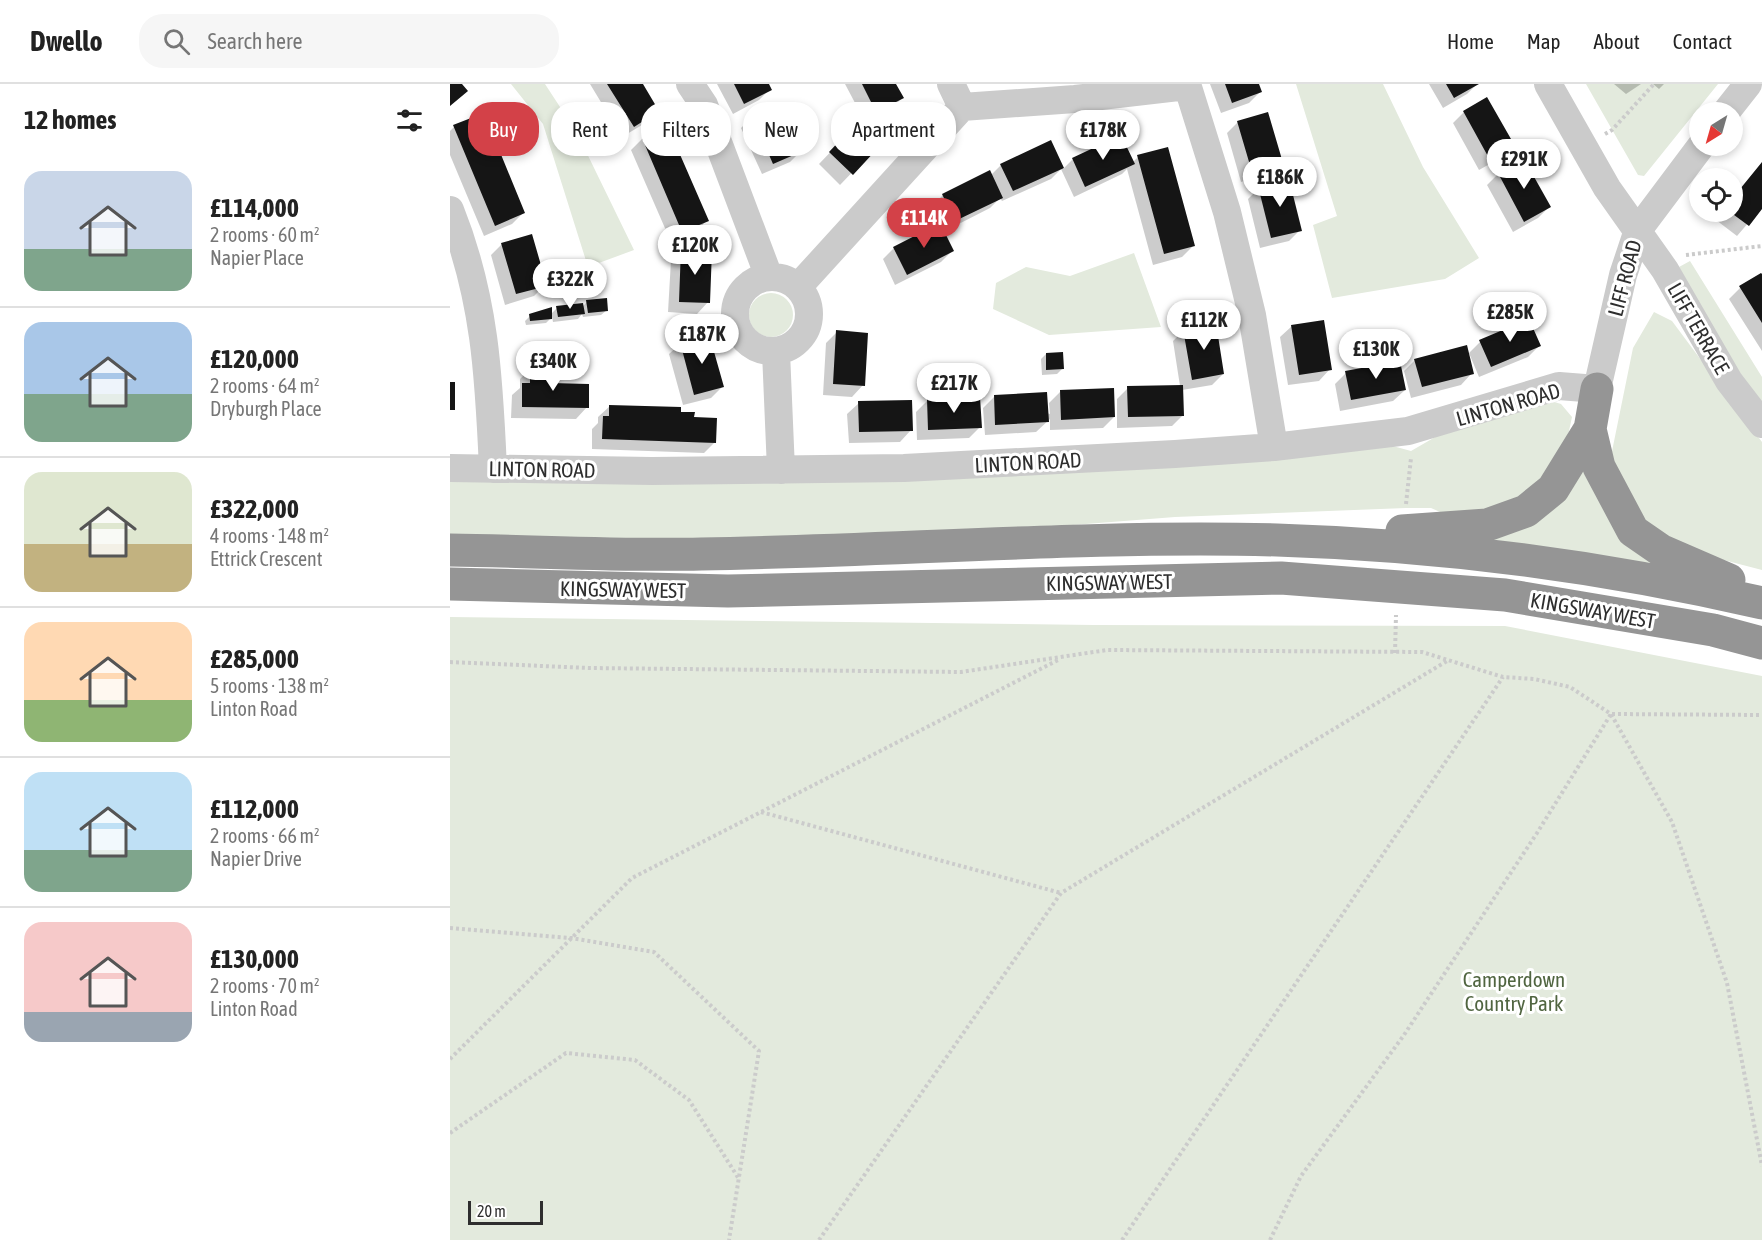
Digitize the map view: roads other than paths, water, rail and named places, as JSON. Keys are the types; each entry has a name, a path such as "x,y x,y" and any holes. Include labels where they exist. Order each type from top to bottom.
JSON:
{"highway":[{"path":"1277,540 1486,525 1526,511 1553,489 1590,429 1598,389"},
{"path":"1590,429 1599,467 1633,531 1662,551 1762,594"},
{"name":"KINGSWAY WEST","path":"450,550 699,554 1122,540 1277,540 1422,549 1519,559 1675,583 1762,603"},
{"name":"KINGSWAY WEST","path":"450,584 728,591 1281,578 1505,595 1713,630 1762,643"}],"street":[{"path":"690,84 704,105 769,277"},
{"name":"LIFF ROAD","path":"1548,84 1607,188 1638,230 1623,275 1598,389"},
{"path":"1734,102 1748,84"},
{"path":"798,287 957,95 1076,99 1187,85 1233,235 1252,315 1274,447"},
{"path":"1638,230 1694,156"},
{"path":"450,210 467,252 488,355 493,469"},
{"name":"LIFF TERRACE","path":"1638,230 1665,270 1729,381 1762,424"},
{"path":"769,277 789,281 798,287 805,297 809,320 798,342 776,352 761,350 748,343 739,332 735,318 736,303 743,290 755,281 769,277"},
{"path":"776,352 781,470"},
{"name":"LINTON ROAD","path":"450,468 781,470 904,468 1274,447 1408,431 1559,386 1598,389"}],"park label":[{"name":"Camperdown Country Park","path":"1514,991"}]}
